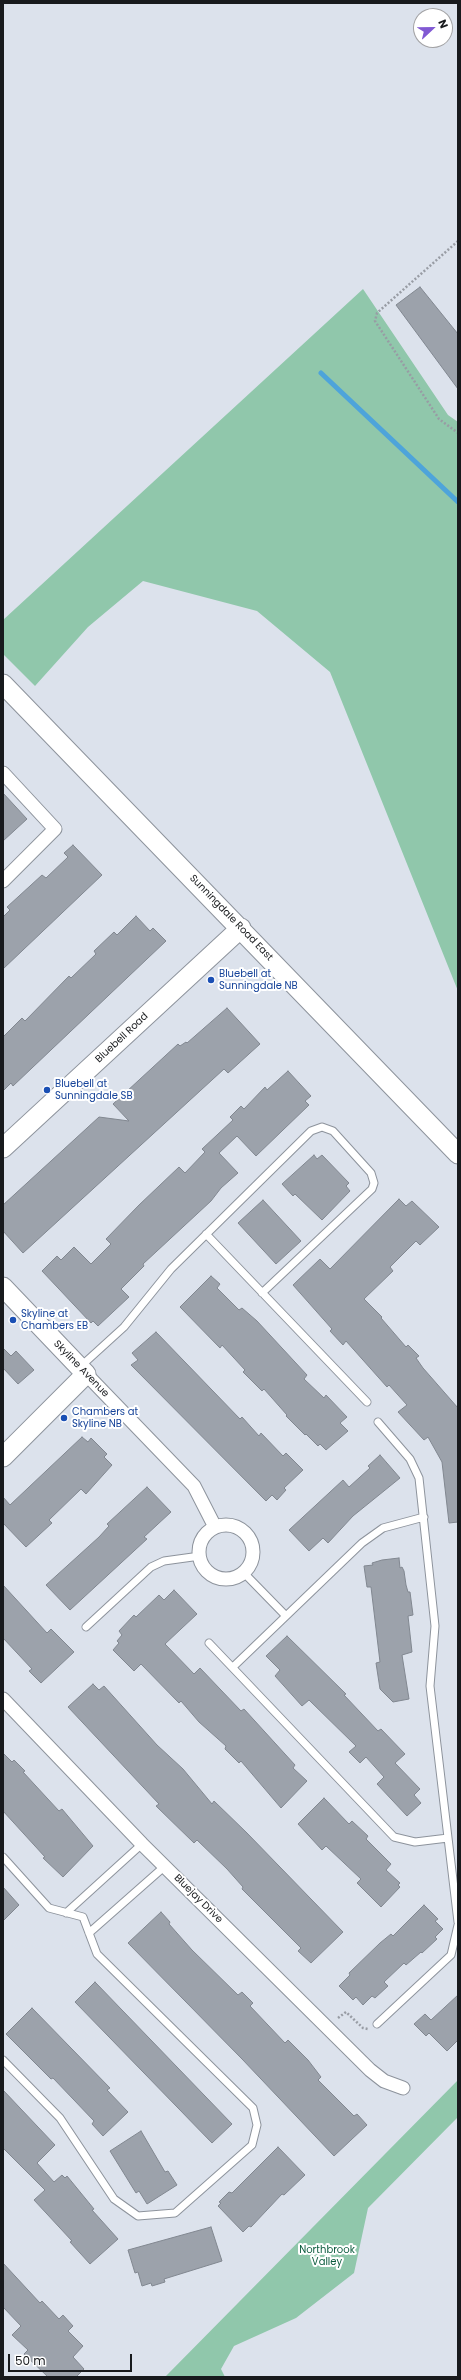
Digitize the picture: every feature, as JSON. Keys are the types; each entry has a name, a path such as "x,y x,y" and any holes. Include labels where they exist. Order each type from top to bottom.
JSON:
{"main road":[{"name":"Sunningdale Road East","path":"3,684 241,928 458,1154"},
{"name":"Bluebell Road","path":"3,1148 241,928"},
{"name":"Skyline Avenue","path":"3,1287 83,1371"},
{"path":"3,1456 83,1371"}],"street":[{"path":"3,773 55,829 3,881"},
{"name":"Skyline Avenue","path":"83,1371 194,1486 215,1527"},
{"path":"228,1525 240,1529 249,1538 253,1550 251,1563 244,1573 235,1578 224,1580 214,1577 206,1570 200,1556 199,1551 204,1537 215,1527 228,1525"},
{"name":"Bluejay Drive","path":"3,1699 142,1844 370,2070 384,2082 403,2088"}],"lane":[{"path":"83,1371 124,1327 171,1269 311,1131 322,1126 333,1131 371,1173 374,1183 372,1189 262,1293"},
{"path":"206,1234 367,1402"},
{"path":"378,1422 410,1459 420,1478 434,1626 430,1686 458,1922"},
{"path":"234,1666 362,1543 383,1528 424,1517"},
{"path":"86,1627 151,1566 164,1561 200,1556"},
{"path":"244,1573 286,1616"},
{"path":"209,1643 234,1666 394,1837 415,1842 448,1838"},
{"path":"66,1913 142,1844"},
{"path":"3,1857 49,1908 83,1918 97,1954 253,2108 257,2125 252,2145 175,2213 138,2216 114,2200 60,2118 3,2060"},
{"path":"89,1933 165,1866"},
{"path":"377,2024 450,1955 458,1925"}],"path":[{"path":"458,241 377,314 375,321 439,419 458,433"},
{"path":"336,2020 346,2012 363,2028 373,2028 377,2024"}],"green space":[{"path":"363,289 448,415 458,422 458,991 330,672 257,611 143,581 88,627 35,686 3,654 3,620"},
{"name":"Northbrook Valley","path":"458,2080 458,2117 368,2208 354,2273 296,2318 234,2346 221,2369 225,2377 165,2377"}],"building":[{"path":"420,287 458,334 458,389 396,305"},
{"path":"3,793 27,819 3,841"},
{"path":"73,845 102,875 3,969 3,917 10,910 7,907 42,875 46,878 68,857 64,853"},
{"path":"136,916 150,931 153,928 166,941 13,1086 11,1083 3,1091 3,1037 22,1018 25,1021 69,976 71,978 96,954 94,951 114,932 117,935"},
{"path":"227,1008 260,1044 228,1073 224,1069 23,1253 3,1231 3,1205 99,1117 129,1121 113,1104 178,1044 180,1046 186,1042 187,1043"},
{"path":"288,1071 311,1096 305,1101 309,1105 256,1156 237,1136 219,1153 238,1173 221,1188 211,1201 143,1264 144,1266 121,1289 129,1297 98,1326 93,1321 91,1323 42,1271 57,1256 61,1260 74,1247 91,1264 111,1244 106,1239 139,1205 179,1167 185,1173 205,1152 202,1149 233,1120 230,1117 241,1106 244,1109 265,1087 267,1090"},
{"path":"314,1155 317,1159 322,1155 349,1183 346,1186 350,1191 322,1220 295,1194 293,1196 282,1184"},
{"path":"399,1199 406,1206 412,1201 439,1227 420,1245 416,1241 390,1267 393,1271 364,1299 382,1317 381,1318 406,1347 408,1345 419,1356 416,1358 423,1368 458,1408 458,1522 449,1523 442,1462 428,1437 424,1440 398,1412 407,1405 389,1385 387,1387 346,1341 343,1345 330,1331 332,1329 293,1285 320,1259 330,1269"},
{"path":"263,1200 301,1241 276,1264 238,1223"},
{"path":"211,1276 220,1284 217,1288 239,1310 242,1308 257,1321 307,1375 304,1379 324,1398 326,1395 347,1417 340,1423 348,1431 326,1450 320,1444 318,1446 306,1434 305,1435 286,1416 287,1415 264,1389 262,1391 243,1372 245,1370 222,1345 220,1348 180,1307"},
{"path":"156,1332 240,1419 242,1417 259,1436 261,1433 283,1456 286,1453 303,1470 284,1488 286,1490 277,1500 272,1495 266,1501 131,1365 138,1360 132,1353"},
{"path":"3,1348 11,1356 16,1351 34,1370 18,1384 3,1368"},
{"path":"82,1437 88,1442 91,1438 107,1454 104,1457 112,1465 86,1494 81,1489 49,1520 52,1523 26,1547 3,1523 3,1497 10,1505"},
{"path":"380,1455 400,1478 353,1516 328,1543 323,1538 309,1551 289,1530 343,1480 349,1487 370,1468 368,1466"},
{"path":"147,1487 171,1512 144,1537 147,1539 70,1610 46,1585 99,1537 109,1526 107,1524"},
{"path":"399,1558 400,1568 402,1567 404,1571 408,1592 410,1592 413,1615 408,1616 412,1652 402,1655 409,1699 393,1702 380,1689 376,1663 380,1662 371,1587 367,1587 364,1566 373,1565 372,1563 382,1560"},
{"path":"3,1585 47,1633 51,1629 74,1652 41,1683 29,1671 32,1669 3,1638"},
{"path":"174,1590 197,1614 165,1644 194,1674 200,1668 241,1711 244,1709 295,1765 293,1768 307,1781 281,1808 241,1761 239,1763 225,1749 226,1746 199,1722 181,1701 179,1703 141,1664 134,1671 113,1650 119,1643 117,1641 122,1635 119,1631 134,1615 136,1617 159,1595 164,1600"},
{"path":"287,1636 346,1694 344,1695 378,1731 381,1729 405,1754 395,1763 420,1789 414,1795 421,1803 407,1816 377,1784 384,1777 366,1757 360,1763 349,1752 356,1746 309,1700 302,1706 275,1676 280,1670 266,1656"},
{"path":"93,1684 99,1690 104,1686 157,1745 183,1769 212,1804 214,1801 247,1833 343,1932 311,1963 298,1951 301,1948 242,1889 243,1887 227,1869 197,1840 194,1843 156,1806 159,1804 68,1707"},
{"path":"3,1753 12,1762 14,1760 25,1771 23,1772 59,1811 62,1809 93,1846 63,1877 43,1858 45,1857 3,1811"},
{"path":"324,1798 349,1824 352,1821 368,1836 366,1839 391,1864 386,1870 400,1883 398,1885 400,1887 381,1907 357,1883 361,1879 326,1846 322,1850 298,1824"},
{"path":"3,1887 19,1905 3,1921"},
{"path":"424,1905 438,1919 435,1921 443,1929 435,1937 437,1939 406,1965 404,1963 384,1982 388,1986 375,1998 372,1996 363,2005 356,1997 353,2000 339,1986 350,1975 349,1973 380,1943 391,1934 393,1936"},
{"path":"161,1912 170,1922 169,1924 192,1950 238,1995 242,1992 253,2003 250,2006 285,2043 288,2040 308,2060 321,2077 318,2080 354,2116 357,2114 367,2125 334,2156 242,2059 128,1943"},
{"path":"95,1982 232,2124 212,2143 75,2002"},
{"path":"458,1995 458,2040 447,2051 429,2033 426,2036 414,2024 425,2014 431,2020"},
{"path":"32,2008 110,2088 107,2090 128,2112 103,2136 92,2124 94,2121 53,2078 51,2079 6,2034"},
{"path":"3,2090 55,2145 37,2163 54,2182 62,2175 65,2178 67,2176 94,2209 92,2210 118,2239 90,2264 70,2242 72,2241 34,2200 45,2190 3,2148"},
{"path":"141,2131 165,2172 168,2171 177,2185 147,2204 139,2191 136,2193 110,2151"},
{"path":"278,2147 305,2175 284,2195 282,2194 251,2227 249,2226 243,2232 218,2206 221,2203 219,2202 229,2192 232,2193"},
{"path":"211,2227 222,2261 164,2279 165,2282 152,2286 151,2283 142,2286 138,2272 135,2273 128,2250"},
{"path":"3,2263 40,2303 42,2301 59,2319 63,2315 73,2326 68,2331 83,2346 73,2357 84,2369 76,2377 48,2377 24,2354 28,2350 12,2335 21,2326 3,2307"}],"waterway":[{"path":"321,373 458,502"}],"place":[{"name":"Bluebell at Sunningdale NB","path":"211,980"},
{"name":"Bluebell at Sunningdale SB","path":"47,1090"},
{"name":"Skyline at Chambers EB","path":"13,1320"},
{"name":"Chambers at Skyline NB","path":"64,1418"}]}
